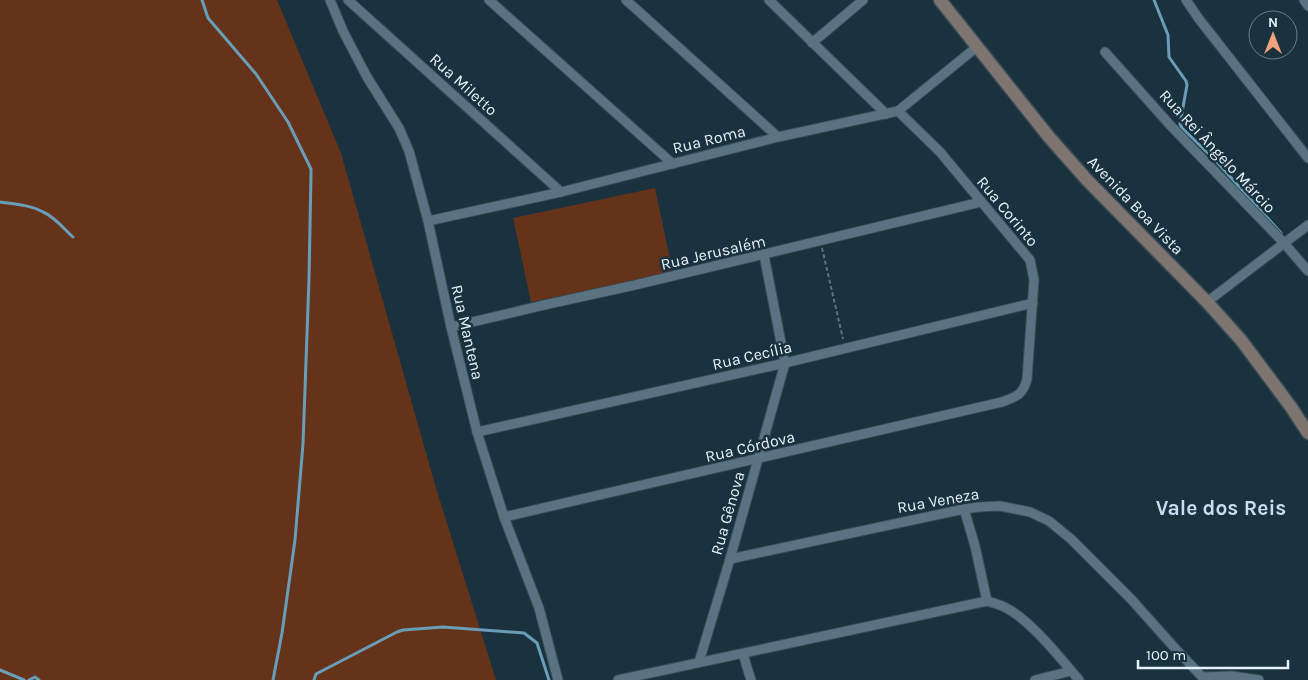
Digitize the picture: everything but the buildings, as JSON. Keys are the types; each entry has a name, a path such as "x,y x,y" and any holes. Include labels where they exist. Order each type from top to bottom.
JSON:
{"street":[{"name":"Rua Mantena","path":"330,0 367,77 403,136 409,151 428,221 451,327 477,432 504,517 539,608 558,680"},
{"name":"Rua Miletto","path":"348,0 561,192"},
{"path":"489,0 673,164"},
{"path":"626,0 778,137"},
{"path":"769,0 886,114"},
{"path":"812,43 863,0"},
{"name":"Avenida Boa Vista","path":"940,0 1038,123 1081,173 1207,302 1241,340 1308,433"},
{"path":"1186,0 1308,158"},
{"path":"1304,0 1308,6"},
{"name":"Rua Roma","path":"428,221 561,192 778,137 898,111 978,46"},
{"name":"Rua Rei Ângelo Márcio","path":"1105,52 1170,125 1284,243 1308,272"},
{"name":"Rua Corinto","path":"898,111 940,152 1030,260 1034,280 1026,384 1020,394 1002,402"},
{"name":"Rua Jerusalém","path":"451,327 635,286 981,202"},
{"path":"1207,302 1308,225"},
{"name":"Rua Gênova","path":"700,662 785,363 764,255"},
{"name":"Rua Cecília","path":"477,432 785,363 1033,303"},
{"name":"Rua Córdova","path":"504,517 1002,402"},
{"name":"Rua Veneza","path":"730,559 964,509 1000,506 1030,512 1049,522 1072,539 1132,599 1204,678"},
{"path":"964,509 975,546 987,601"},
{"path":"618,680 653,676 700,662 987,601 1008,609 1018,616 1045,642 1079,680"},
{"path":"743,654 751,680"},
{"path":"1035,680 1071,671"},
{"path":"1204,678 1232,676 1258,680"}],"path":[{"path":"820,241 845,348"}],"shaded area":[{"path":"0,0 277,0 341,153 436,488 496,680 0,680"},
{"path":"655,188 673,273 531,302 513,218"}],"waterway":[{"path":"202,0 208,18 256,74 288,122 311,169 303,444 295,540 282,633 273,680"},
{"path":"1154,0 1168,35 1169,57 1187,85 1180,124 1182,128 1216,161 1281,233"},
{"path":"0,202 22,205 47,214 73,237"},
{"path":"314,680 316,674 397,632 443,627 524,633 537,643 549,680"},
{"path":"0,670 24,680"},
{"path":"29,680 35,677 39,680"}],"district":[{"name":"Vale dos Reis","path":"1221,508"}]}
